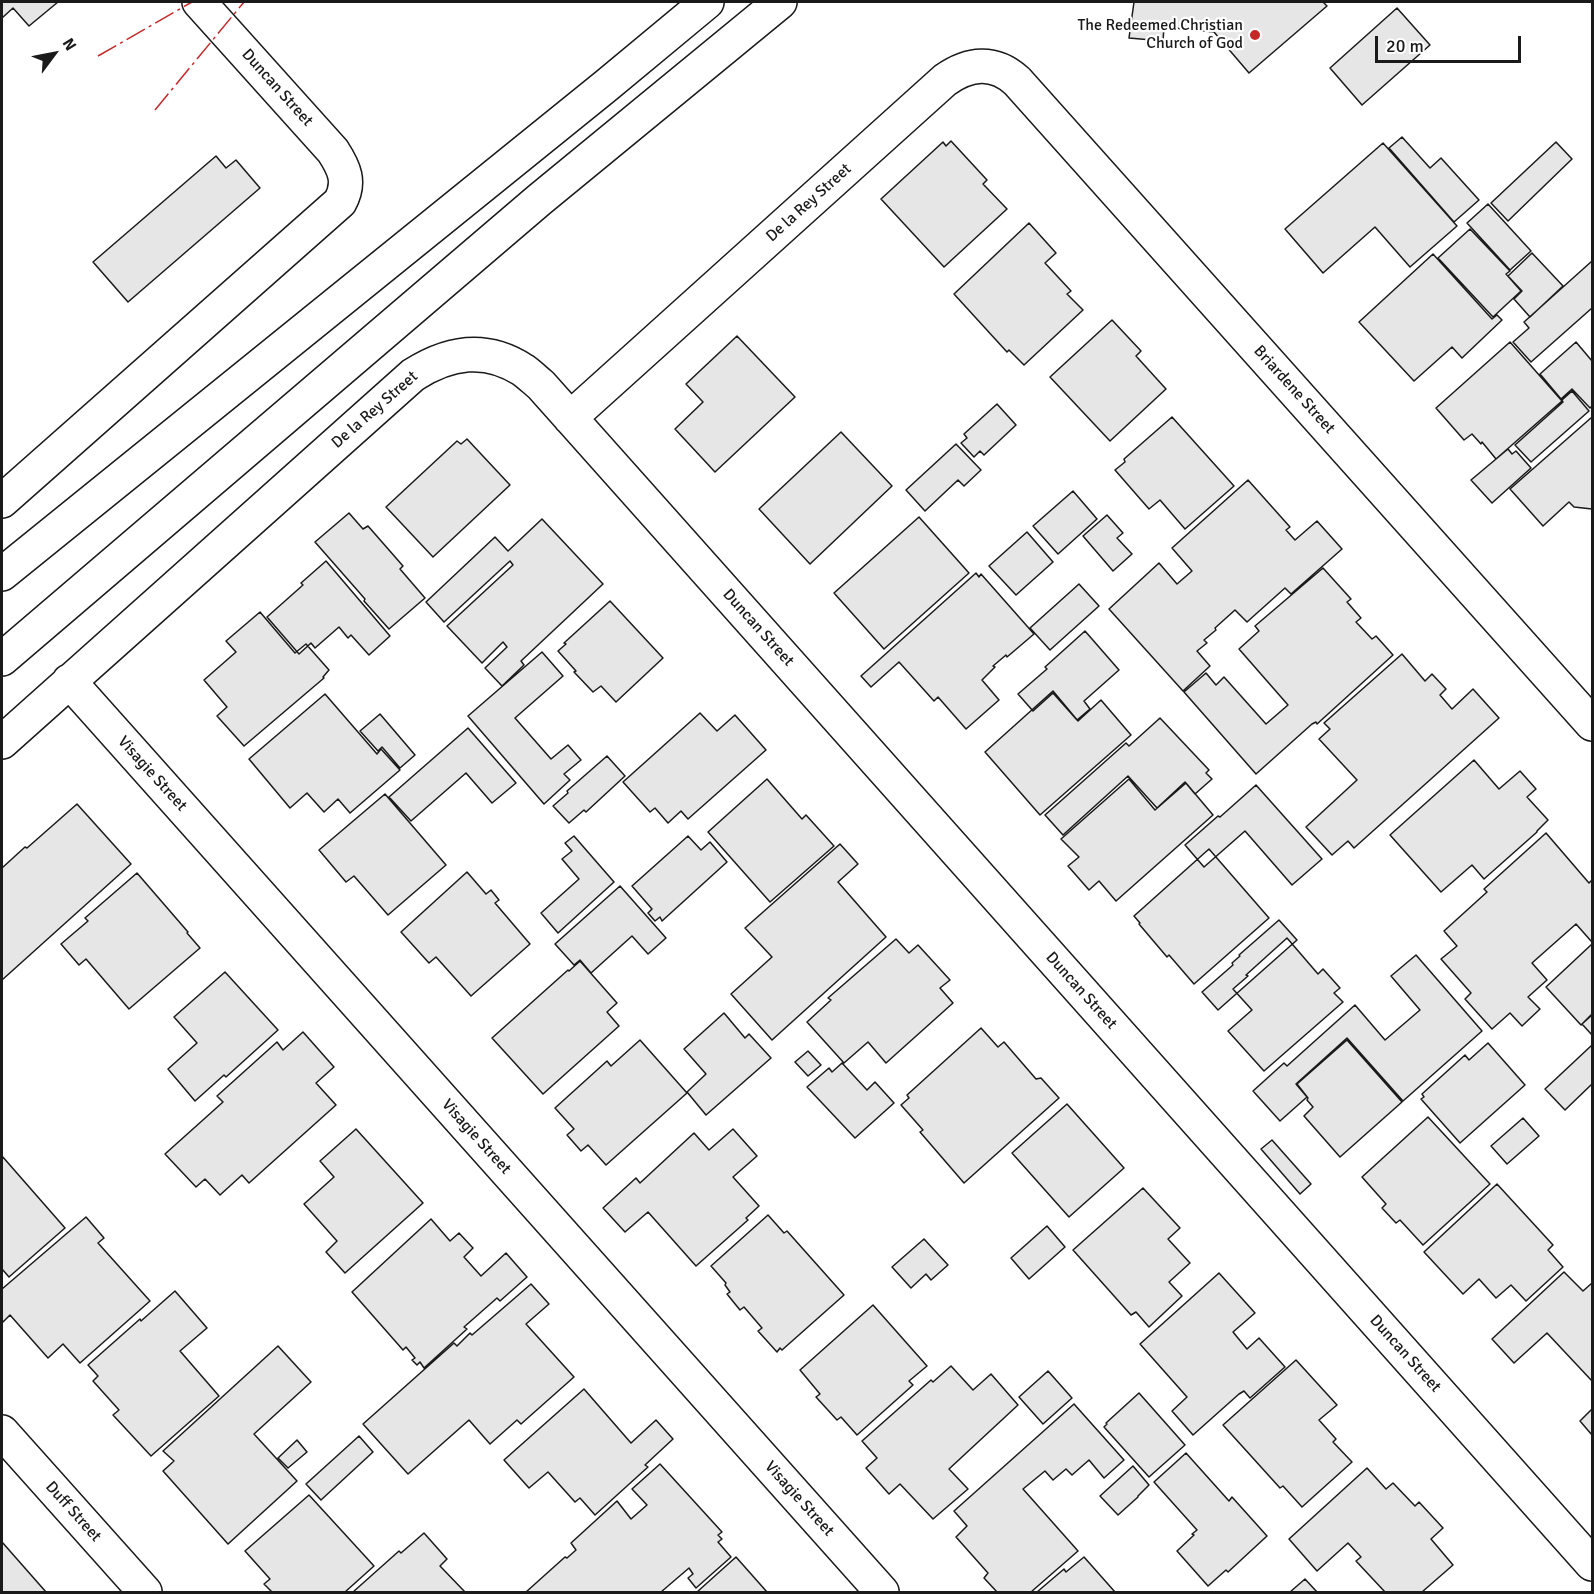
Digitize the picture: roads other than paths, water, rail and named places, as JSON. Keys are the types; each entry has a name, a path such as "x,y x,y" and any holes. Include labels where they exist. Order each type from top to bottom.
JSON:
{"street":[{"name":"Duncan Street","path":"2,501 340,202 345,192 346,180 343,167 333,151 199,2"},
{"path":"2,574 707,2"},
{"path":"2,659 539,200 780,2"},
{"name":"De la Rey Street","path":"2,742 413,375 430,364 449,357 480,354 503,360 524,370 542,386 570,418 945,80 955,73 972,67 989,66"},
{"name":"Briardene Street","path":"989,66 1002,70 1017,81 1593,724"},
{"name":"Duncan Street","path":"570,418 1593,1564"},
{"name":"Visagie Street","path":"69,681 882,1593"},
{"name":"Duff Street","path":"2,1432 145,1593"}],"place":[{"name":"The Redeemed Christian Church of God","path":"1255,35"}]}
